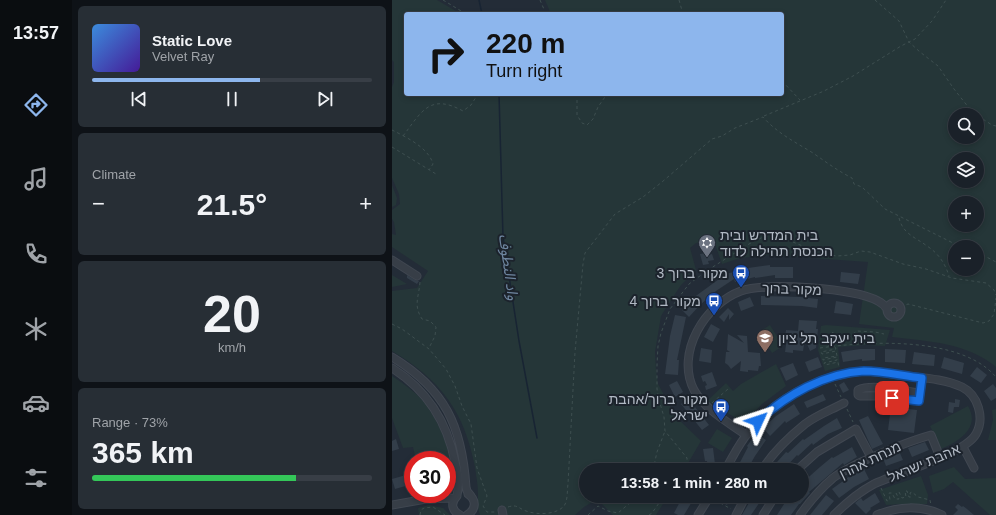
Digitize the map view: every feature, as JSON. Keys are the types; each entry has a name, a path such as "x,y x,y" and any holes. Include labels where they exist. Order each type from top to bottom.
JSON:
{"street":[{"path":"392,260 417,276"},
{"name":"מקור ברוך","path":"746,435 708,407 694,389 691,380 689,370 690,348 698,328 705,317 717,304 727,297 741,291 765,286 840,291 860,295 889,306"},
{"path":"898,304 900,307 900,313 894,317 890,316 889,306 898,304"},
{"path":"392,357 408,367 426,382 439,397 450,415 462,447 467,491 475,505 471,514"},
{"path":"392,368 405,377 422,393 444,424 452,451"},
{"name":"אהבת ישראל","path":"729,463 746,435 763,417 780,403 805,387 840,375 866,371 946,382 967,390 976,402 980,417 978,429 972,440 940,458 878,483 853,497 834,515"},
{"path":"920,393 870,387 861,388 858,390 860,396 881,396 919,401 922,378"},
{"path":"766,463 783,444 806,423 844,403"},
{"path":"805,463 817,452 856,429 871,457"},
{"name":"מנחת אהרן","path":"800,515 809,502 834,477 871,457 931,435 940,458"},
{"path":"963,446 974,468"},
{"path":"456,466 459,486 456,497"},
{"path":"456,497 465,494 471,496"},
{"path":"392,505 404,503"},
{"path":"444,503 457,513"},
{"path":"453,503 457,513"},
{"path":"698,515 705,503"},
{"path":"737,514 742,503"},
{"path":"763,515 771,503"},
{"path":"877,515 884,512 905,508 933,511 942,515"}],"path":[{"path":"443,0 463,12"},
{"path":"540,0 545,12"},
{"path":"679,0 682,12"},
{"path":"875,0 899,21 909,42 938,66 969,108"},
{"path":"392,324 402,329 429,349 446,369 455,386 462,406 471,424 477,468 487,496 484,506 487,512 503,512 513,506 520,507 524,510 540,515 550,514 559,510 565,505 568,484 575,352 583,264 585,254 615,214 643,197 712,138 722,136 735,128 824,91 853,76 915,39 932,21 946,0"},
{"path":"784,83 801,100"},
{"path":"403,136 422,110 430,106 440,104 451,104 463,110 471,105 477,96"},
{"path":"577,96 577,115 582,123 587,125 594,119 598,107 606,96"},
{"path":"763,117 769,124 792,141 833,168 852,178 854,184 862,187 885,209 948,240"},
{"path":"984,120 996,126"},
{"path":"392,130 403,136 431,157 433,164 429,170"},
{"path":"392,147 436,174"},
{"path":"899,217 906,232 928,246 939,256 949,277"},
{"path":"655,463 665,431 664,416 657,389 658,346 661,333 670,309 689,284 708,270 749,244 761,238 776,235 822,254 837,256 850,255 861,251 870,252 903,264 926,269 949,277 986,283 994,290 996,297 994,314 989,321 983,323 908,304 900,307"},
{"path":"984,256 996,262"},
{"path":"417,276 420,280 419,293 416,303 418,312 422,319 430,321 436,327 435,336 429,349"},
{"path":"828,347 830,341 828,335 831,332 846,339 857,331 884,334"},
{"path":"820,348 862,343 937,348 974,360 992,373 996,378"},
{"path":"835,346 836,350 822,352 822,354 836,351 837,356 823,358 823,360 837,357 838,360 824,363 825,365 838,362 840,375"},
{"path":"832,378 856,429"},
{"path":"708,407 728,389"},
{"path":"665,431 687,458 687,463"},
{"path":"878,483 887,501 890,500 889,493 892,493 895,499 899,499 896,493 900,492 902,498 906,497 905,491 907,491 909,497 911,498 910,493 912,492 918,497 930,500 933,511"},
{"path":"588,515 598,506 608,511 618,513 630,503"},
{"path":"649,515 659,503"},
{"path":"720,503 737,514"},
{"path":"420,515 421,510 424,508 433,507 445,515"}],"shaded area":[{"path":"392,0 437,0 458,12 404,12 404,96 784,96 784,12 550,12 545,0 996,0 996,367 985,359 960,348 947,344 892,337 894,328 859,324 868,262 770,255 740,258 722,264 714,241 696,243 690,248 696,270 681,285 661,316 655,352 658,384 676,417 701,441 688,463 579,463 579,503 590,503 575,515 480,515 475,467 464,429 457,413 448,399 424,373 392,351 392,291 417,288 428,271 392,247 392,234 396,235 394,222 392,219 392,210 400,204 399,194 392,178 392,87 394,82 394,62 392,60"},
{"path":"392,185 397,198 396,205 392,207"},
{"path":"392,275 407,284 392,287"},
{"path":"770,325 783,346 772,353 759,332"},
{"path":"826,325 890,330 885,346 866,345 838,347 840,367 825,371 818,350 821,326"},
{"path":"776,364 786,386 762,404 747,420 741,421 707,401 726,383 733,391 741,384"},
{"path":"392,376 416,394 429,409 439,427 448,451 414,451 413,447 403,448 392,418"},
{"path":"968,406 972,421 970,427 960,438 941,449 930,426"},
{"path":"996,409 996,440 988,440 993,420 992,410"},
{"path":"717,429 732,438 723,452 708,443"},
{"path":"954,467 965,479 996,478 996,515 990,515 953,482 944,489 933,493 929,476"},
{"path":"921,476 928,495 927,504 886,505 879,490"},
{"path":"601,503 664,503 656,515 613,515"},
{"path":"429,505 443,508 450,515 419,515 418,508"}],"building":[{"name":"בית המדרש ובית הכנסת תהילה לדוד","path":"707,253 708,255 712,254 714,260 708,261 709,264 703,265 700,254"},
{"path":"770,265 770,267 793,267 793,278 775,278 775,275 755,277 735,282 734,279 716,291 689,317 682,310 693,298 726,274 748,268"},
{"path":"841,272 860,274 858,284 840,282"},
{"path":"407,275 419,281 417,284 407,278"},
{"path":"761,296 818,299 817,308 761,305"},
{"path":"750,297 754,306 741,311 738,302"},
{"path":"836,301 853,304 851,315 834,313"},
{"path":"728,308 734,314 729,320 729,314 724,322 719,317"},
{"path":"675,315 686,317 677,360 679,360 678,375 665,374 670,336"},
{"path":"799,320 817,321 816,329 818,329 816,348 810,351 805,339 803,351 793,350 793,353 785,352 787,338 785,338 786,330 798,331"},
{"path":"711,324 720,329 713,342 704,337"},
{"path":"728,334 744,343 737,335 747,336 748,352 760,353 761,366 759,366 758,371 740,371 741,361 731,369 725,363 726,352 730,352 727,350"},
{"path":"701,348 712,350 711,363 699,361"},
{"path":"860,349 875,349 875,360 862,361 862,359 843,362 841,352"},
{"path":"885,349 906,350 905,363 885,362"},
{"path":"914,352 935,355 934,366 912,364"},
{"path":"818,357 822,367 809,372 805,362"},
{"path":"944,357 964,363 962,374 941,368"},
{"path":"793,363 798,375 786,381 780,368"},
{"path":"977,367 987,375 981,383 970,376"},
{"path":"712,372 717,386 706,390 705,386 707,385 705,381 703,382 701,376"},
{"path":"677,381 683,392 675,397 669,385"},
{"path":"844,382 849,390 843,393 839,385"},
{"path":"993,384 996,388 996,398 991,401 984,391"},
{"path":"823,394 826,400 807,408 804,402"},
{"path":"688,398 709,425 702,430 681,404"},
{"path":"955,399 960,400 959,407 954,407 953,413 948,412 949,402 955,403"},
{"path":"794,404 800,414 786,423 785,421 770,436 763,428 776,416"},
{"path":"891,407 917,410 914,433 888,430"},
{"path":"868,416 883,444 872,449 859,420"},
{"path":"837,418 842,428 828,434 813,445 812,443 790,463 777,462 786,452 788,453 803,439 804,440"},
{"path":"756,433 766,440 751,463 740,463 748,447 747,446"},
{"path":"396,439 399,449 392,451 392,441"},
{"path":"925,442 929,450 912,457 908,448"},
{"path":"852,447 857,457 844,465 843,463 809,492 809,477 832,457 833,458"},
{"path":"713,448 715,463 707,463 707,461 705,461 703,449"},
{"path":"899,451 903,460 886,466 883,458"},
{"path":"864,469 869,479 854,487 839,498 832,489 850,476"},
{"path":"404,476 404,486 395,489 392,479"},
{"path":"875,493 880,502 870,508 871,509 866,514 855,503 861,498 863,501"},
{"path":"826,495 834,501 822,515 810,515"},
{"path":"679,503 691,503 684,515 674,513"},
{"path":"749,503 759,503 751,515 742,515"},
{"path":"785,503 801,503 791,515 777,515"},
{"path":"958,504 974,515 953,515 958,510 955,507"}],"waterway":[{"name":"واد النطوف","path":"479,0 482,12"},
{"name":"واد النطوف","path":"499,96 503,237 519,341 537,438"}],"place":[{"name":"בית המדרש ובית הכנסת תהילה לדוד","path":"707,258"},
{"name":"מקור ברוך 3","path":"741,288"},
{"name":"מקור ברוך 4","path":"714,316"},
{"name":"בית יעקב תל ציון","path":"765,353"},
{"name":"מקור ברוך/אהבת ישראל","path":"721,422"}],"route":[{"path":"758,421 791,395 805,387 841,375 866,371 922,378 919,401 892,398"}]}
